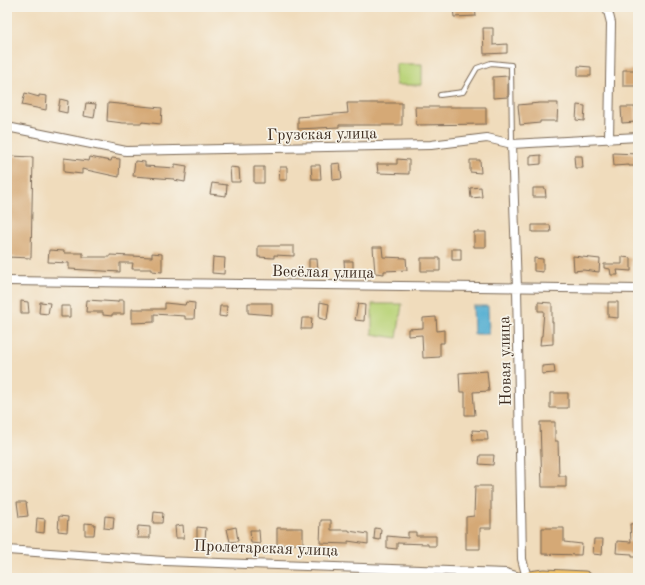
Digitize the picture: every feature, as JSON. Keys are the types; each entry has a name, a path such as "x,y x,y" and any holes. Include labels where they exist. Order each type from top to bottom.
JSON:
{"main road":[{"path":"530,578 544,576 585,578"}],"street":[{"path":"607,7 610,23 609,139"},
{"name":"Грузская улица","path":"7,127 126,150 431,145 487,138 512,144 638,137"},
{"name":"Новая улица","path":"512,144 517,288 522,559 527,578"},
{"name":"Весёлая улица","path":"7,281 638,289"},
{"name":"Пролетарская улица","path":"7,550 164,561 506,573 523,578"}],"lane":[{"path":"440,95 462,92 477,68 491,63 511,65 512,144"}],"green space":[{"path":"396,64 422,64 422,85 396,85"},
{"path":"372,304 402,304 397,338 372,334"}],"water":[{"path":"473,306 488,306 489,334 474,334"}],"building":[{"path":"453,7 475,7 476,16 454,17"},
{"path":"483,28 493,28 493,45 507,44 507,53 484,54"},
{"path":"578,66 591,67 591,76 578,76"},
{"path":"623,70 638,70 638,86 623,86"},
{"path":"508,76 508,97 493,98 493,77"},
{"path":"25,93 39,97 39,95 47,96 46,110 22,105"},
{"path":"60,99 68,101 67,113 58,111"},
{"path":"86,103 96,104 94,118 84,116"},
{"path":"108,103 162,108 161,124 107,121"},
{"path":"347,103 402,103 402,125 339,125 339,127 298,129 298,117 348,113"},
{"path":"558,103 557,121 540,121 540,123 520,125 518,105"},
{"path":"577,105 585,106 584,121 576,120"},
{"path":"415,107 486,107 486,124 416,125"},
{"path":"621,107 635,107 636,122 622,123"},
{"path":"613,153 638,154 638,166 614,166"},
{"path":"541,155 541,164 530,165 530,156"},
{"path":"10,156 33,157 31,258 7,257 7,232 9,232"},
{"path":"574,156 582,156 583,168 575,168"},
{"path":"90,157 111,161 112,158 120,159 119,177 82,169 82,174 64,172 64,158 89,161"},
{"path":"397,159 409,160 409,174 378,173 377,164 397,164"},
{"path":"470,160 480,160 481,173 470,172"},
{"path":"135,161 145,162 145,166 175,168 175,164 187,166 185,182 174,179 133,176"},
{"path":"340,163 342,179 333,180 332,164"},
{"path":"311,165 320,165 321,179 312,179"},
{"path":"230,167 239,168 240,182 231,182"},
{"path":"254,167 264,167 264,183 254,183"},
{"path":"280,167 287,167 287,180 279,180"},
{"path":"212,183 227,185 226,196 210,194"},
{"path":"481,187 482,197 471,198 470,188"},
{"path":"533,188 545,188 546,197 533,197"},
{"path":"532,225 550,225 551,232 532,232"},
{"path":"474,232 486,232 486,247 474,247"},
{"path":"258,246 294,246 294,256 274,255 274,258 258,257"},
{"path":"373,247 382,247 383,257 406,258 407,270 384,271 384,274 375,273"},
{"path":"452,249 461,249 461,260 452,260"},
{"path":"49,250 64,251 64,253 83,253 83,257 110,257 110,255 152,257 152,253 162,254 162,272 152,271 152,269 132,269 133,263 120,263 120,272 69,269 69,263 48,262"},
{"path":"573,256 600,259 599,272 583,270 574,271"},
{"path":"213,257 225,258 224,274 212,273"},
{"path":"622,257 631,258 631,271 617,270 618,275 611,275 610,269 604,268 604,264 622,264"},
{"path":"421,258 440,258 440,271 421,271"},
{"path":"534,258 543,259 543,272 534,271"},
{"path":"309,259 317,259 318,272 309,272"},
{"path":"344,261 353,261 353,272 345,273"},
{"path":"87,300 118,302 118,300 124,300 124,314 112,314 112,316 103,315 103,312 86,312"},
{"path":"21,301 28,302 29,313 21,313"},
{"path":"40,302 50,303 48,314 39,313"},
{"path":"186,302 195,303 194,319 185,319 185,316 154,314 154,322 132,323 132,309 165,309 165,303 185,305"},
{"path":"320,302 329,304 327,320 319,318"},
{"path":"538,302 552,303 553,344 540,345 544,311 538,311"},
{"path":"608,302 618,302 618,318 608,317"},
{"path":"248,303 272,303 272,315 248,313"},
{"path":"358,304 365,305 364,321 355,320"},
{"path":"61,306 70,306 70,317 61,317"},
{"path":"220,306 227,306 226,317 219,316"},
{"path":"436,317 437,331 444,330 444,343 440,343 440,357 423,358 422,335 408,336 408,329 423,328 423,318"},
{"path":"302,318 312,318 311,329 301,329"},
{"path":"554,365 555,373 542,374 542,366"},
{"path":"487,371 489,391 473,392 475,415 465,415 465,392 460,392 459,373"},
{"path":"550,393 568,393 568,408 550,408"},
{"path":"540,422 555,422 555,441 558,441 559,476 566,476 566,487 542,487"},
{"path":"472,430 487,431 488,440 473,440"},
{"path":"480,455 494,455 493,465 479,464"},
{"path":"475,486 491,486 491,528 480,528 480,549 466,549 466,517 474,516"},
{"path":"17,502 26,502 28,516 19,517"},
{"path":"154,512 163,513 162,523 153,523"},
{"path":"59,516 68,517 67,532 58,531"},
{"path":"105,516 114,517 113,529 104,528"},
{"path":"37,518 45,519 44,533 36,532"},
{"path":"321,520 331,520 331,530 349,530 368,534 368,544 348,541 348,544 320,543"},
{"path":"85,523 95,524 94,535 85,535"},
{"path":"638,523 638,557 632,557 632,554 616,553 617,541 631,542 630,524"},
{"path":"183,525 184,538 176,538 175,526"},
{"path":"138,526 150,527 150,538 137,538"},
{"path":"197,527 206,528 205,540 197,539"},
{"path":"236,527 238,541 230,542 227,529"},
{"path":"277,528 303,528 303,544 277,545"},
{"path":"375,528 381,529 380,540 374,539"},
{"path":"542,528 564,528 564,542 582,544 581,555 542,554"},
{"path":"250,530 259,530 260,544 251,543"},
{"path":"408,532 416,532 416,536 436,536 436,546 428,546 428,544 397,543 397,549 387,548 387,536 408,538"},
{"path":"594,539 603,539 602,555 593,554"}]}
